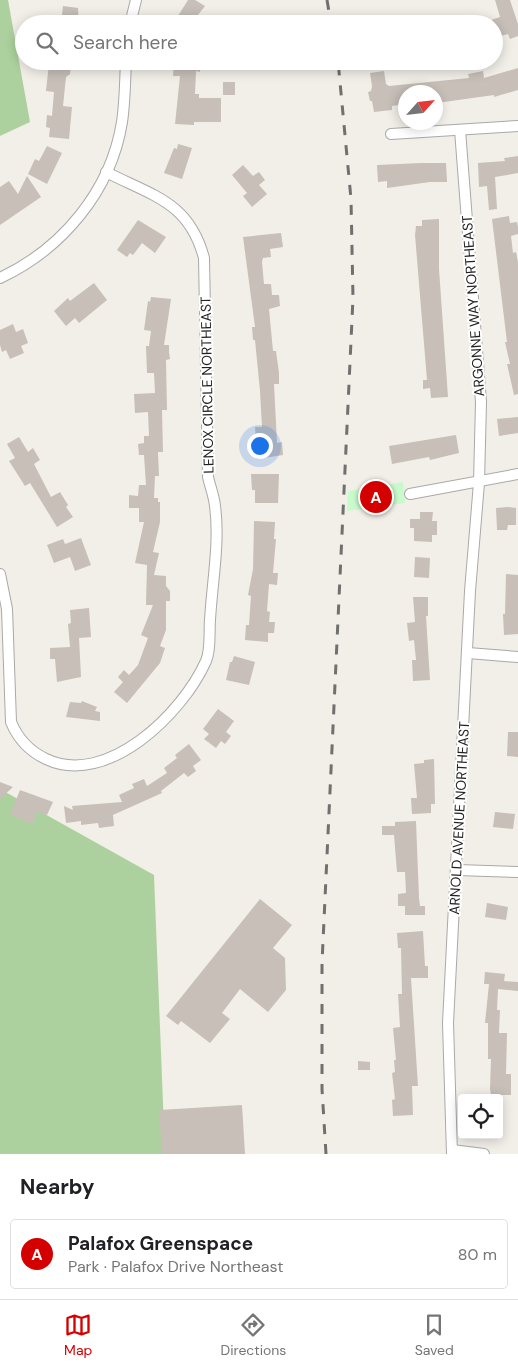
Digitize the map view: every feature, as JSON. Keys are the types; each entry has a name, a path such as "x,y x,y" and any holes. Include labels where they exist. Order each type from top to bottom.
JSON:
{"street":[{"path":"132,15 135,0"},
{"path":"0,278 27,264 50,247 67,230 92,199 106,172 122,122 125,70"},
{"path":"391,134 518,126"},
{"name":"ARGONNE WAY NORTHEAST","path":"460,130 481,402 480,483"},
{"name":"LENOX CIRCLE NORTHEAST","path":"0,574 7,609 11,722 17,737 36,755 56,764 74,766 104,760 144,739 179,704 206,660 216,534 215,505 208,477 204,258 199,238 189,222 175,208 106,172"},
{"path":"410,494 480,483 518,474"},
{"name":"ARNOLD AVENUE NORTHEAST","path":"452,1152 448,1023 470,591 480,483"},
{"path":"468,653 518,657"},
{"path":"457,870 518,872"},
{"path":"452,1152 484,1154"}],"green space":[{"path":"0,0 8,0 15,39 15,70 21,70 30,122 0,136"},
{"path":"403,482 405,503 347,511 348,491"},
{"path":"0,789 154,875 165,1154 0,1154"}],"building":[{"path":"188,0 195,0 205,6 198,15 179,15"},
{"path":"495,0 510,0 518,24 518,36 510,39 508,34 503,35 503,15 499,15"},
{"path":"63,6 78,8 78,15 62,15"},
{"path":"518,68 518,90 494,97 494,95 443,102 443,85 399,85 469,78 468,74 483,71 484,78"},
{"path":"48,70 70,70 70,74 66,77 63,106 72,107 69,139 49,137 50,128 46,127 47,115 52,116 54,92 46,91"},
{"path":"173,70 200,70 200,72 196,71 195,94 199,94 199,98 221,98 221,122 194,122 194,125 175,124 180,76 173,76"},
{"path":"384,71 386,84 389,86 398,85 398,105 392,106 392,110 374,112 368,92 371,91 372,86 370,73"},
{"path":"223,82 235,82 235,95 223,95"},
{"path":"178,144 192,148 182,179 164,173 174,148 177,149"},
{"path":"47,146 62,153 47,184 28,174 35,159 39,161"},
{"path":"518,156 518,173 495,177 497,209 489,210 487,186 479,187 478,163 505,161 504,158"},
{"path":"446,163 447,182 430,182 387,188 387,181 378,182 377,165"},
{"path":"243,165 253,176 259,172 265,180 259,185 267,194 252,207 243,196 247,193 232,175"},
{"path":"27,176 41,197 0,225 0,187 9,181 18,194"},
{"path":"509,216 510,223 517,222 518,227 518,234 511,236 513,253 516,252 518,262 518,394 514,395 507,364 510,364 505,342 507,342 492,219"},
{"path":"439,219 439,269 448,397 431,398 430,388 423,389 423,380 427,380 415,235 416,226 422,226 422,220"},
{"path":"138,220 166,237 155,253 142,243 133,255 130,253 127,257 117,250"},
{"path":"281,233 283,247 270,249 271,257 263,258 262,262 264,284 271,284 272,295 279,295 280,306 269,309 273,351 276,351 279,373 279,384 274,384 277,443 282,442 283,455 257,459 255,427 262,427 260,391 255,340 253,340 252,327 255,327 243,237"},
{"path":"94,283 107,300 79,323 75,318 66,326 54,311 68,298 70,301"},
{"path":"151,297 171,299 164,345 169,345 170,359 166,360 167,410 162,410 163,452 158,452 159,476 155,476 154,498 158,498 158,502 160,502 160,522 153,552 159,553 154,575 166,576 166,586 170,591 170,601 166,601 166,630 160,646 165,648 160,663 127,703 114,692 123,682 118,677 124,670 129,675 138,665 148,638 141,635 153,605 146,605 147,565 135,563 144,522 139,522 139,508 129,508 129,495 138,496 139,485 146,485 144,455 139,455 138,444 144,443 144,436 149,436 148,412 135,413 134,394 155,393 154,373 147,373 146,346 149,346 151,331 144,330 148,301 150,302"},
{"path":"13,324 16,332 23,329 28,343 21,346 24,353 10,359 6,350 2,352 0,330"},
{"path":"518,417 518,433 499,436 497,419"},
{"path":"456,435 459,453 430,460 429,457 392,464 389,446"},
{"path":"19,437 28,452 33,448 40,460 34,464 51,497 60,492 68,505 66,507 73,517 57,527 30,483 25,486 9,461 15,458 7,444"},
{"path":"251,474 279,474 278,503 255,503 255,490 252,490"},
{"path":"496,508 516,508 516,525 508,525 507,530 497,530"},
{"path":"420,512 433,512 432,521 437,521 437,535 432,535 432,542 414,541 414,528 410,528 410,519 420,519"},
{"path":"254,521 275,522 274,539 276,539 273,573 278,573 277,585 269,584 267,611 270,612 269,622 275,622 274,633 268,633 268,642 245,640 246,625 249,625 251,596 248,595 253,569"},
{"path":"81,538 91,565 75,571 70,557 54,563 47,545 63,539 65,544"},
{"path":"415,557 430,558 429,578 414,577"},
{"path":"506,574 518,575 518,634 504,635 503,614 505,614"},
{"path":"413,597 428,597 428,616 426,616 430,680 413,681 412,660 416,660 414,640 409,641 407,623 415,622"},
{"path":"89,608 91,637 79,638 81,677 57,682 55,659 50,659 50,648 70,647 68,624 71,623 70,610"},
{"path":"234,656 255,662 249,685 226,680 230,662 232,662"},
{"path":"82,701 97,707 95,711 100,712 100,721 66,717 70,702 81,703"},
{"path":"218,709 234,721 226,732 231,736 225,744 221,741 216,748 204,739 209,734 203,729"},
{"path":"508,732 518,732 518,757 507,756"},
{"path":"189,744 201,760 193,766 196,771 188,777 184,773 161,791 162,793 113,815 114,826 99,828 98,823 81,825 81,821 66,823 64,806 73,810 72,806 122,802 119,795 134,788 132,784 144,779 147,786 167,773 164,768 177,758 175,755"},
{"path":"434,759 435,804 431,804 431,813 412,814 411,798 417,798 414,764"},
{"path":"0,782 13,787 0,799"},
{"path":"20,790 53,802 47,815 37,812 33,824 10,815"},
{"path":"495,812 515,814 513,829 493,827"},
{"path":"416,821 419,898 420,906 425,906 425,915 405,915 405,906 398,906 398,894 406,893 405,872 397,872 394,835 382,835 382,826 395,826 395,822"},
{"path":"260,899 292,925 273,948 285,958 286,990 268,1012 240,989 222,1013 230,1019 210,1043 181,1021 178,1025 166,1016"},
{"path":"487,903 508,907 506,920 485,917"},
{"path":"423,931 425,966 428,966 428,978 411,978 418,1086 412,1086 413,1115 393,1116 392,1100 395,1099 392,1073 395,1072 394,1060 396,1060 393,1028 400,1027 398,994 402,994 401,948 398,948 397,933"},
{"path":"485,972 505,974 504,981 518,982 518,991 498,989 497,1010 500,1010 499,1033 507,1033 506,1074 511,1074 511,1095 491,1094 491,1059 488,1059 488,1023 485,1023 489,984 484,984"},
{"path":"358,1061 370,1062 370,1070 358,1070"},
{"path":"242,1105 245,1154 162,1154 159,1110"}],"railway":[{"path":"327,0 330,15"},
{"path":"326,1154 322,1089 322,963 353,298 351,199 339,70"}],"place":[{"name":"Palafox Greenspace","path":"376,497"}]}
